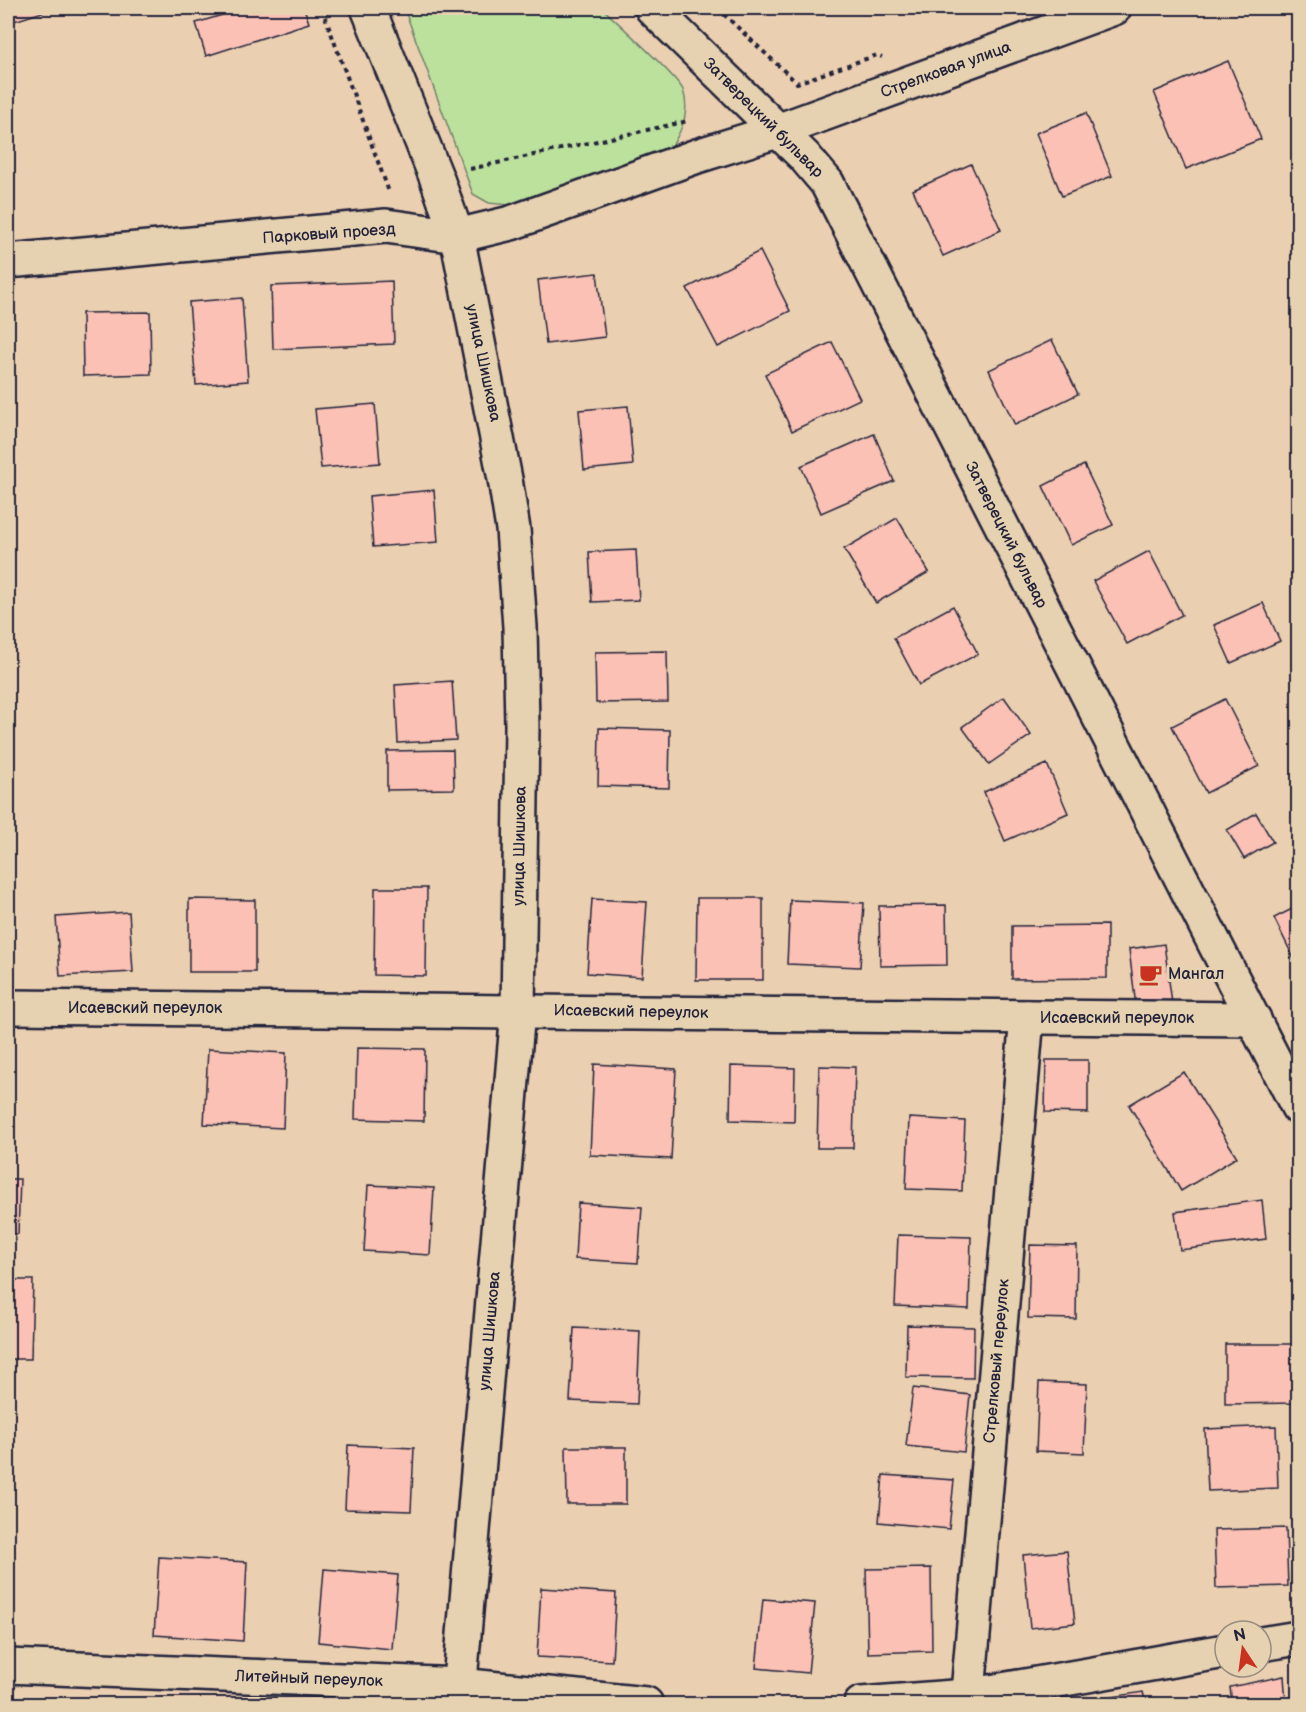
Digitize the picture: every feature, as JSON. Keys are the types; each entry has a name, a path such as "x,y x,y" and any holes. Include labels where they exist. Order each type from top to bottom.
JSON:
{"street":[{"name":"улица Шишкова","path":"368,8 437,179 457,236 496,431 513,529 516,568 522,726 518,1011 459,1695"},
{"name":"Затверецкий бульвар","path":"652,8 804,156 827,183 1299,1107"},
{"name":"Стрелковая улица","path":"777,132 1114,8"},
{"name":"Парковый проезд","path":"8,261 386,226 457,236 512,223 697,156 777,132"},
{"name":"Исаевский переулок","path":"8,1007 1254,1019"},
{"name":"Стрелковый переулок","path":"967,1700 1027,1017"},
{"path":"1273,1642 1299,1638"},
{"path":"861,1704 967,1700 1213,1653"},
{"name":"Литейный переулок","path":"8,1666 459,1695 646,1704"}],"path":[{"path":"322,8 389,192"},
{"path":"717,8 797,83"},
{"path":"469,170 692,120"}],"green space":[{"path":"404,8 602,8 659,62 683,90 686,105 679,133 672,146 509,205 489,203 473,194"}],"building":[{"path":"8,8 49,8 49,10 8,23"},
{"path":"245,8 304,8 309,23 206,56 196,23"},
{"path":"1228,61 1261,139 1186,169 1154,92"},
{"path":"1086,113 1112,176 1062,196 1036,133"},
{"path":"971,164 1001,230 943,256 913,190"},
{"path":"760,251 790,311 718,347 687,288"},
{"path":"597,273 605,337 546,344 538,280"},
{"path":"392,281 394,344 273,349 271,286"},
{"path":"242,298 248,381 196,385 189,302"},
{"path":"150,312 151,374 83,376 82,313"},
{"path":"1052,340 1078,394 1015,425 989,370"},
{"path":"832,342 860,399 792,431 765,374"},
{"path":"375,404 380,463 321,468 315,409"},
{"path":"628,406 633,465 584,470 579,410"},
{"path":"874,434 894,481 821,513 801,466"},
{"path":"1084,465 1113,525 1071,545 1043,486"},
{"path":"434,490 438,542 373,547 369,496"},
{"path":"897,518 929,572 876,603 844,549"},
{"path":"636,550 639,600 592,602 589,552"},
{"path":"1149,551 1182,615 1127,644 1093,581"},
{"path":"8,581 10,652 8,652"},
{"path":"1263,603 1280,641 1231,663 1214,625"},
{"path":"953,606 978,654 919,685 894,638"},
{"path":"667,651 668,702 596,703 595,652"},
{"path":"452,681 456,740 398,743 395,685"},
{"path":"1004,697 1031,735 989,764 962,727"},
{"path":"1225,699 1259,766 1206,793 1172,726"},
{"path":"599,728 670,730 669,788 598,786"},
{"path":"453,750 454,789 387,790 387,751"},
{"path":"1047,764 1068,813 1005,841 984,792"},
{"path":"1256,813 1273,842 1244,859 1227,830"},
{"path":"375,888 427,888 426,976 374,975"},
{"path":"697,898 763,898 763,980 696,980"},
{"path":"189,899 255,900 255,972 189,972"},
{"path":"592,899 647,902 642,977 587,973"},
{"path":"790,900 864,903 860,967 787,964"},
{"path":"946,905 947,965 880,966 879,906"},
{"path":"1298,906 1298,967 1274,918"},
{"path":"129,912 133,972 60,976 56,917"},
{"path":"1107,925 1107,978 1012,979 1012,926"},
{"path":"1164,944 1172,1003 1136,1007 1129,949"},
{"path":"357,1048 425,1049 424,1121 355,1119"},
{"path":"208,1049 286,1053 283,1128 204,1124"},
{"path":"1046,1060 1088,1060 1088,1113 1045,1112"},
{"path":"594,1064 676,1069 671,1159 590,1155"},
{"path":"731,1066 795,1068 794,1122 730,1120"},
{"path":"819,1066 855,1067 853,1148 817,1148"},
{"path":"1184,1072 1237,1157 1181,1191 1129,1105"},
{"path":"909,1118 965,1121 962,1191 906,1189"},
{"path":"8,1179 20,1179 18,1234 8,1234"},
{"path":"368,1185 434,1188 430,1255 364,1251"},
{"path":"1262,1200 1266,1239 1180,1250 1175,1212"},
{"path":"578,1203 642,1207 638,1263 575,1259"},
{"path":"898,1235 971,1237 969,1309 895,1306"},
{"path":"1030,1245 1077,1246 1076,1319 1028,1318"},
{"path":"8,1280 33,1280 31,1359 8,1359"},
{"path":"907,1325 974,1327 973,1378 906,1377"},
{"path":"574,1328 640,1331 637,1404 570,1401"},
{"path":"1225,1344 1296,1344 1296,1403 1225,1404"},
{"path":"1039,1382 1087,1384 1084,1453 1036,1451"},
{"path":"913,1388 970,1395 964,1452 906,1446"},
{"path":"8,1410 11,1410 10,1472 8,1472"},
{"path":"1276,1426 1278,1488 1208,1491 1205,1429"},
{"path":"348,1445 414,1448 411,1511 345,1509"},
{"path":"566,1447 626,1447 626,1504 567,1504"},
{"path":"883,1475 954,1480 949,1529 879,1522"},
{"path":"1286,1528 1288,1586 1216,1588 1214,1530"},
{"path":"1067,1551 1075,1623 1030,1628 1023,1555"},
{"path":"159,1557 247,1562 243,1641 154,1635"},
{"path":"931,1568 932,1651 868,1653 866,1569"},
{"path":"324,1569 398,1575 392,1649 318,1642"},
{"path":"541,1588 616,1593 612,1661 537,1657"},
{"path":"763,1599 815,1603 808,1673 756,1668"},
{"path":"1284,1676 1286,1704 1232,1704 1230,1687"},
{"path":"1143,1692 1146,1704 1100,1704 1099,1699"}],"place":[{"name":"Мангал","path":"1150,974"}]}
